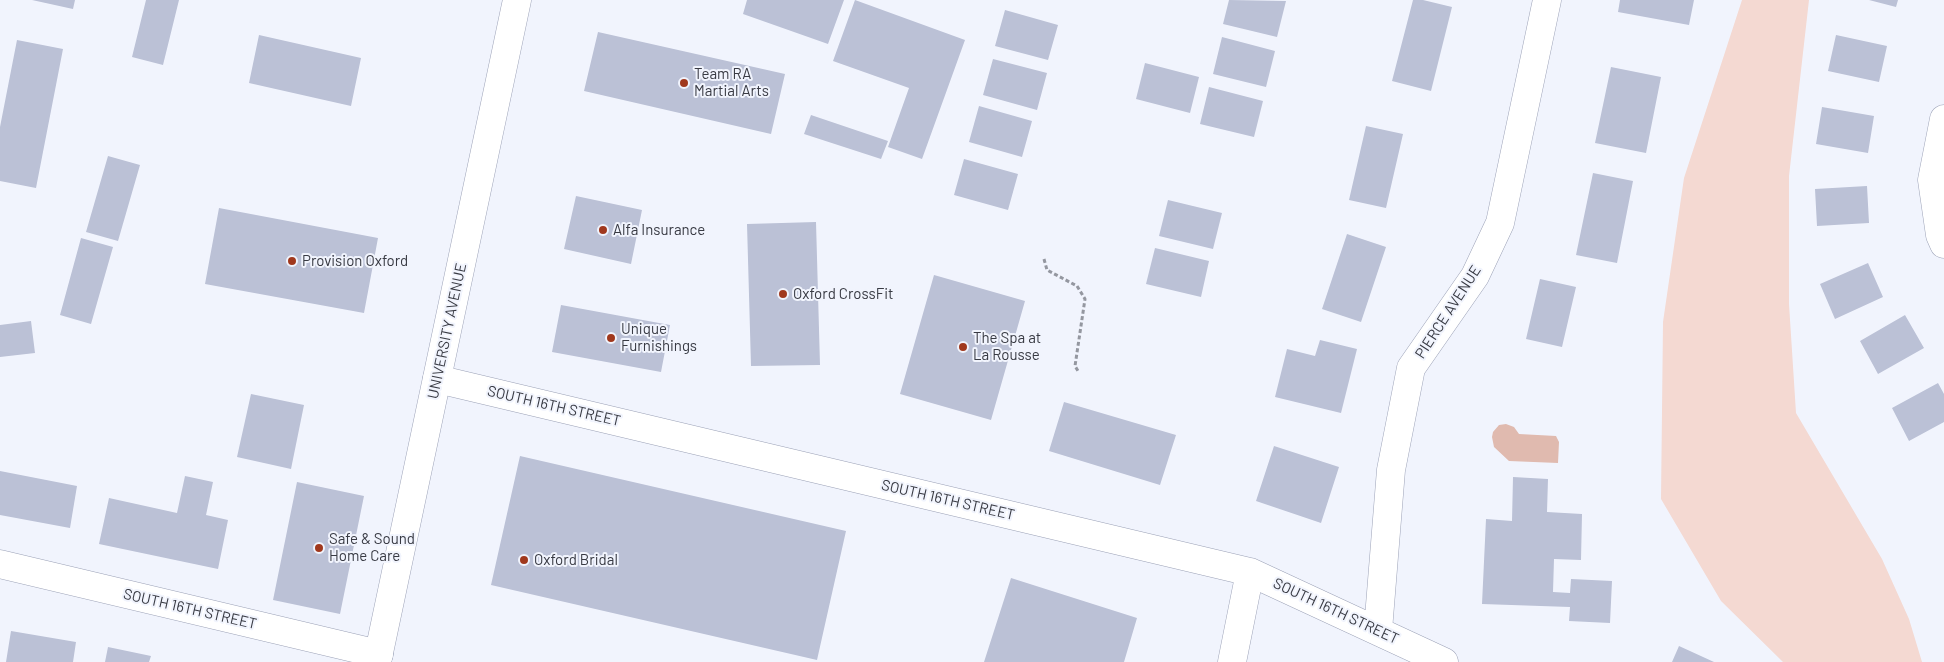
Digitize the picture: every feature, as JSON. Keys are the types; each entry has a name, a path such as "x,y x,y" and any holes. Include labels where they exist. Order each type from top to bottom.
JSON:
{"street":[{"name":"UNIVERSITY AVENUE","path":"378,658 518,0"},
{"name":"PIERCE AVENUE","path":"1378,630 1391,470 1411,368 1475,276 1500,223 1547,0"},
{"path":"1944,119 1932,180 1940,235 1944,244"},
{"name":"SOUTH 16TH STREET","path":"437,379 1250,572 1444,662"},
{"name":"SOUTH 16TH STREET","path":"0,564 378,658"},
{"path":"1232,662 1250,572"}],"path":[{"path":"1044,259 1047,270 1077,286 1085,299 1075,366 1078,372"}],"shaded area":[{"path":"1742,0 1809,0 1789,176 1789,304 1796,413 1882,559 1909,619 1922,662 1783,662 1721,601 1661,499 1663,322 1684,178"},
{"path":"1506,424 1514,427 1519,434 1556,436 1559,442 1558,463 1509,461 1494,447 1492,437 1493,432 1499,425"}],"building":[{"path":"32,0 75,0 73,9"},
{"path":"146,0 179,0 163,65 132,57"},
{"path":"747,0 844,0 828,44 743,14"},
{"path":"855,0 965,40 922,159 888,147 909,88 833,61"},
{"path":"1229,0 1286,1 1277,37 1223,24"},
{"path":"1413,0 1423,0 1452,7 1431,91 1392,81"},
{"path":"1620,0 1694,0 1689,25 1618,12"},
{"path":"1869,0 1898,0 1896,7"},
{"path":"1005,10 1058,25 1048,60 995,46"},
{"name":"Team RA Martial Arts","path":"598,32 785,74 771,134 584,91"},
{"path":"259,35 361,58 351,106 249,83"},
{"path":"1836,35 1887,46 1879,82 1828,71"},
{"path":"1222,37 1275,51 1266,87 1213,74"},
{"path":"17,40 63,49 36,188 0,181 0,127"},
{"path":"993,59 1047,73 1037,110 983,95"},
{"path":"1145,63 1199,77 1190,113 1136,99"},
{"path":"1611,67 1661,77 1646,153 1595,143"},
{"path":"1209,87 1263,101 1254,137 1200,124"},
{"path":"979,106 1032,121 1022,157 969,142"},
{"path":"1822,107 1874,116 1868,153 1816,144"},
{"path":"811,115 888,141 881,159 804,134"},
{"path":"1366,126 1403,134 1386,208 1349,200"},
{"path":"108,156 140,165 118,241 86,232"},
{"path":"964,159 1018,174 1008,210 954,195"},
{"path":"1593,173 1633,181 1617,263 1576,255"},
{"path":"1867,186 1869,223 1817,226 1815,189"},
{"name":"Alfa Insurance","path":"576,196 642,210 631,264 564,249"},
{"path":"1168,200 1222,213 1213,249 1159,236"},
{"name":"Provision Oxford","path":"219,208 378,238 364,313 205,284"},
{"name":"Oxford CrossFit","path":"816,222 820,365 751,366 747,224"},
{"path":"1347,234 1386,247 1361,322 1322,309"},
{"path":"81,238 113,247 91,324 60,315"},
{"path":"1155,248 1209,261 1201,297 1146,284"},
{"path":"1868,263 1883,297 1835,319 1820,284"},
{"name":"The Spa at La Rousse","path":"934,275 1025,301 991,420 900,394"},
{"path":"1540,279 1576,287 1562,347 1526,339"},
{"name":"Unique Furnishings","path":"561,305 670,325 661,372 552,352"},
{"path":"1905,315 1924,348 1878,374 1860,341"},
{"path":"31,321 35,353 0,357 0,325"},
{"path":"1320,340 1357,349 1341,413 1275,397 1287,349 1315,356"},
{"path":"1938,383 1944,394 1944,422 1909,441 1892,408"},
{"path":"251,394 304,405 291,469 237,457"},
{"path":"1064,402 1176,435 1160,485 1049,451"},
{"path":"1274,446 1339,467 1321,523 1256,501"},
{"path":"520,456 846,531 817,660 491,585"},
{"path":"0,471 77,486 70,528 0,515"},
{"path":"185,476 213,482 206,515 228,520 218,569 99,544 109,498 177,513"},
{"path":"1513,477 1548,479 1547,512 1582,514 1581,560 1554,559 1553,592 1570,593 1571,579 1612,581 1610,623 1569,621 1570,607 1482,604 1486,519 1512,521"},
{"name":"Safe & Sound Home Care","path":"297,482 364,496 340,614 273,600"},
{"path":"1011,578 1137,618 1124,662 984,662"},
{"path":"11,631 76,642 73,662 6,662"},
{"path":"1679,646 1714,662 1672,662"},
{"path":"108,647 151,656 149,662 105,662"}],"place":[{"name":"Team RA Martial Arts","path":"684,83"},
{"name":"Alfa Insurance","path":"603,230"},
{"name":"Provision Oxford","path":"292,261"},
{"name":"Oxford CrossFit","path":"783,294"},
{"name":"Unique Furnishings","path":"611,338"},
{"name":"The Spa at La Rousse","path":"963,347"},
{"name":"Safe & Sound Home Care","path":"319,548"},
{"name":"Oxford Bridal","path":"524,560"}]}
